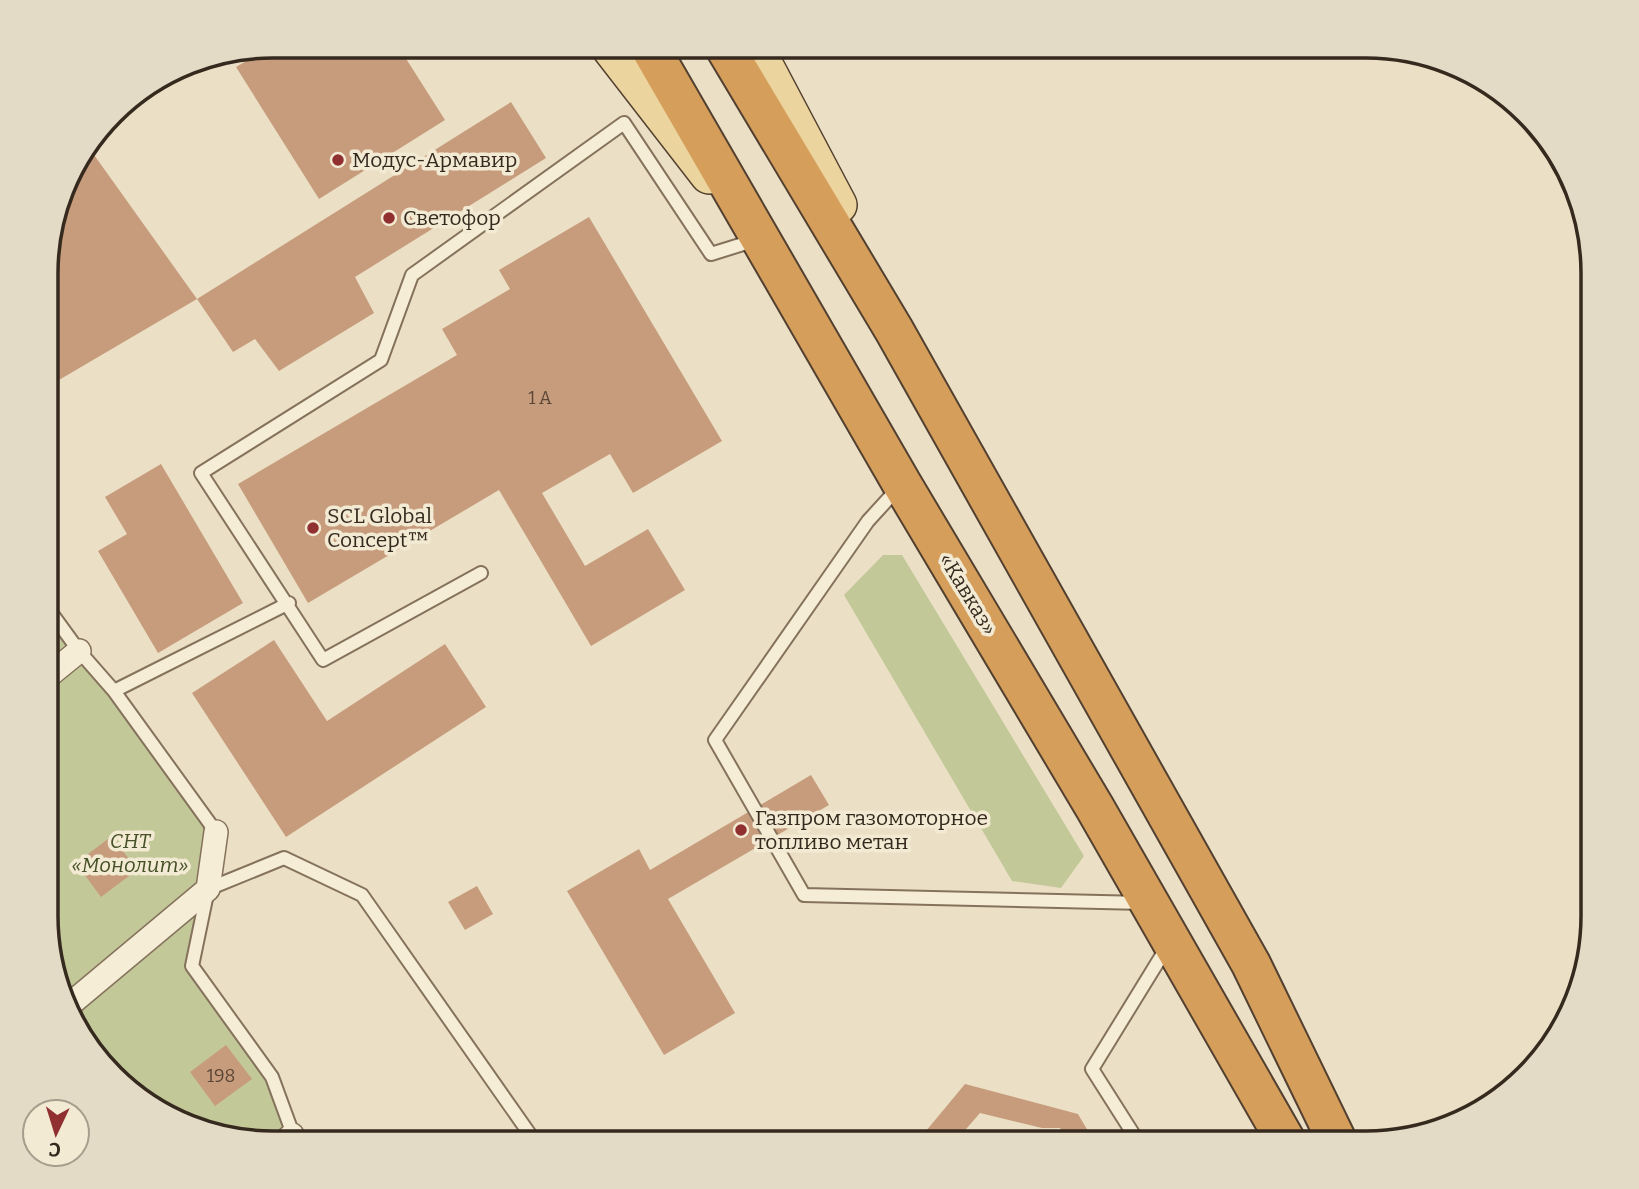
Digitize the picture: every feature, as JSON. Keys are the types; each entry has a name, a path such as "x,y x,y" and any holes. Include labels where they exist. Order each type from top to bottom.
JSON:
{"highway":[{"name":"«Кавказ»","path":"656,58 902,484 1172,940 1280,1131"},
{"path":"731,58 894,330 1251,964 1332,1131"}],"main road":[{"path":"618,58 759,239"},
{"path":"760,58 877,277 894,330"}],"street":[{"path":"58,668 79,650"},
{"path":"75,1000 208,889 216,832"}],"lane":[{"path":"481,573 323,660 289,603 201,473 381,360 412,275 624,123 712,254 759,239"},
{"path":"902,484 868,520 715,740 804,895 1149,903"},
{"path":"114,691 289,603"},
{"path":"58,622 114,691 216,832"},
{"path":"288,1131 272,1077 192,966 208,889 284,858 362,895 528,1131"},
{"path":"1132,1131 1093,1069 1172,940"}],"green space":[{"path":"883,555 902,555 1084,856 1061,888 1012,881 844,595"},
{"name":"СНТ «Монолит»","path":"58,622 216,832 192,966 272,1077 293,1131 244,1129 190,1115 142,1087 111,1058 87,1024 74,999 65,972 58,931"}],"building":[{"name":"Модус-Армавир","path":"272,58 406,58 445,120 319,199 236,67 249,60"},
{"name":"Светофор","path":"511,102 546,158 355,277 374,313 279,371 255,339 233,352 197,299"},
{"path":"94,155 197,299 58,381 58,272 62,231 74,190"},
{"path":"589,217 722,441 633,493 610,454 542,493 585,566 648,529 685,590 591,646 499,490 308,603 238,484 457,355 442,329 510,289 499,270"},
{"path":"161,464 243,603 158,653 98,551 127,534 105,497"},
{"path":"274,640 327,721 445,644 486,707 286,837 192,693"},
{"path":"811,775 829,805 668,899 735,1013 664,1055 567,891 639,849 650,870"},
{"path":"112,836 137,870 101,897 76,863"},
{"path":"477,886 493,914 465,930 448,902"},
{"path":"226,1045 252,1079 215,1106 190,1072"},
{"path":"965,1084 1078,1114 1088,1131 1042,1128 980,1113 964,1131 926,1131"}],"place":[{"name":"Модус-Армавир","path":"338,160"},
{"name":"Светофор","path":"389,218"},
{"name":"SCL Global Concept™","path":"313,528"},
{"name":"Газпром газомоторное топливо метан","path":"741,830"}]}
